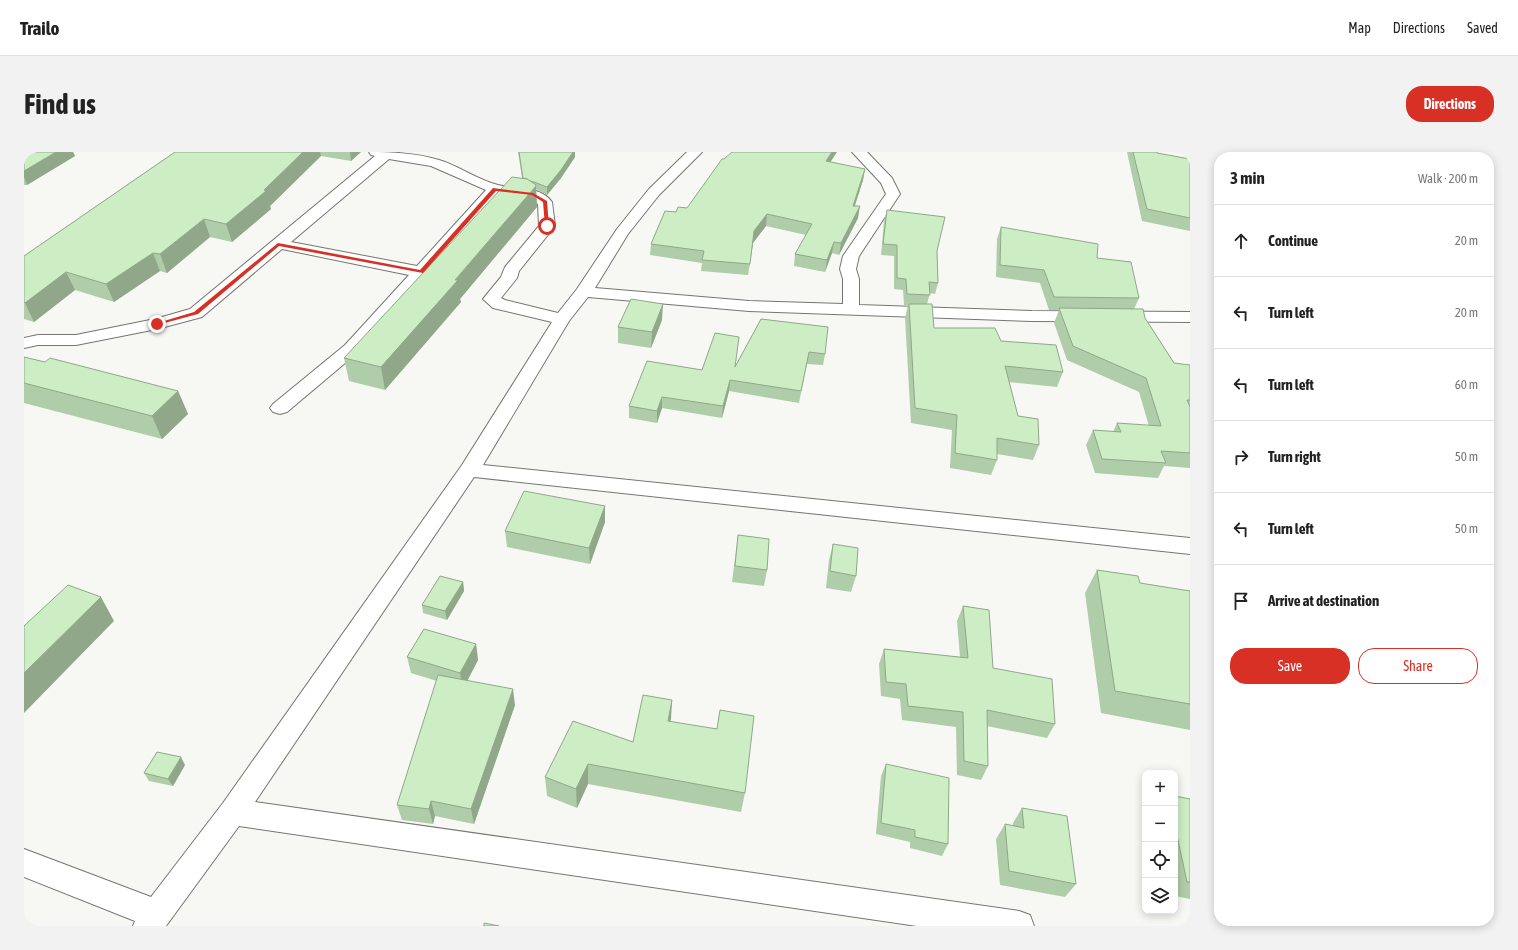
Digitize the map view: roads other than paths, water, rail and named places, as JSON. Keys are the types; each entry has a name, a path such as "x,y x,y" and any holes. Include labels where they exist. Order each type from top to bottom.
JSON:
{"street":[{"path":"24,863 152,920 233,812 469,470 562,319 584,292 622,232 654,192 695,152"},
{"path":"851,310 851,279 848,268 850,256 893,194 886,181 859,152"},
{"path":"24,343 38,340 76,340 157,324 196,313 278,244 381,153 435,163 495,189 533,194 545,202 547,226 511,270 509,278 491,299 499,304 562,319"},
{"path":"280,408 351,349 495,189"},
{"path":"278,244 421,272"},
{"path":"584,292 749,306 1032,316 1190,317"},
{"path":"469,470 1190,546"},
{"path":"233,812 1019,926"}]}
